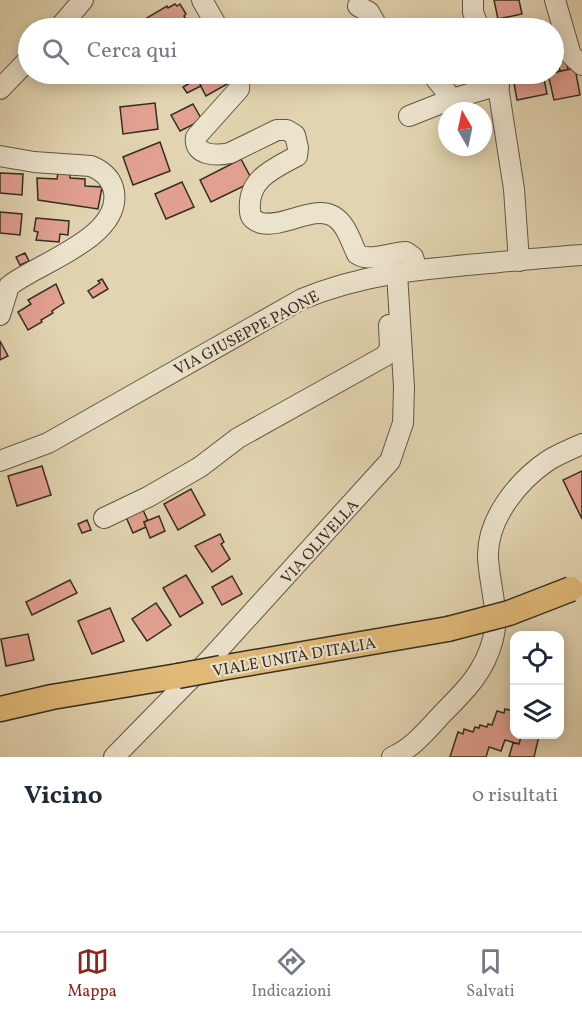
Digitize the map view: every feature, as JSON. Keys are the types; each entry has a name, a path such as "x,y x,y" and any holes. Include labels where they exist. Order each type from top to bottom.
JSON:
{"main road":[{"name":"VIALE UNITÀ D'ITALIA","path":"0,709 52,697 448,629 509,613 577,586"}],"street":[{"path":"68,18 83,0"},
{"path":"202,0 212,18"},
{"path":"473,0 475,18"},
{"path":"555,0 560,18"},
{"path":"358,6 369,12 372,18"},
{"path":"564,31 571,55 582,65"},
{"path":"0,89 18,70"},
{"path":"239,84 239,88 196,137 195,142 199,149 203,152 222,155 277,130 287,130 295,135 298,148 297,156 264,174 253,188 250,212 254,219 260,223 271,224 316,213 329,214 335,216 344,225 360,257 369,258 406,252 413,257 417,270"},
{"path":"440,84 452,99"},
{"path":"409,116 488,84"},
{"path":"498,84 514,189 519,261"},
{"path":"0,156 34,162 91,166 110,180 115,202 106,221 86,242 9,286 0,315"},
{"name":"VIA GIUSEPPE PAONE","path":"0,461 48,443 302,299 332,287 392,273 582,255"},
{"path":"104,518 148,497 200,467 238,438 386,356 390,348 392,273"},
{"name":"VIA OLIVELLA","path":"114,757 210,659 390,461 403,423 404,387 392,273"},
{"path":"404,755 467,689 485,664 494,636 494,603 488,556 490,539 502,512 514,492 530,475 550,459 582,444"}],"building":[{"path":"494,0 519,0 522,14 498,18"},
{"path":"180,4 186,14 185,18 147,18 167,6 168,8"},
{"path":"565,56 568,70 564,70"},
{"path":"575,68 580,95 554,100 550,84 564,84 564,70"},
{"path":"188,84 201,86 187,93 183,87"},
{"path":"200,84 227,84 206,96"},
{"path":"514,84 545,84 547,94 517,100"},
{"path":"155,103 158,129 123,134 120,107"},
{"path":"193,104 202,120 180,131 171,115"},
{"path":"160,142 170,171 133,185 123,157"},
{"path":"241,159 251,178 248,184 211,202 200,180"},
{"path":"58,172 70,173 70,178 85,179 85,186 102,187 98,209 38,200 37,178 57,179"},
{"path":"0,173 23,174 22,195 0,193"},
{"path":"182,182 194,207 166,219 155,194"},
{"path":"0,212 22,214 20,235 0,233"},
{"path":"36,218 69,221 68,235 60,234 59,242 36,240 38,232 34,231"},
{"path":"25,253 29,261 20,265 16,257"},
{"path":"102,279 108,289 93,298 88,291"},
{"path":"56,284 64,303 41,320 42,322 28,330 18,312 31,304 28,300"},
{"path":"0,341 8,356 0,360"},
{"path":"42,466 51,495 17,506 8,476"},
{"path":"582,471 582,519 563,480"},
{"path":"191,489 205,515 178,530 164,504"},
{"path":"143,510 148,521 144,522 146,527 133,533 126,517"},
{"path":"159,516 165,531 150,538 144,522"},
{"path":"87,520 91,530 82,533 78,524"},
{"path":"220,534 224,542 221,544 230,559 212,572 195,546"},
{"path":"186,575 203,603 180,617 163,588"},
{"path":"232,576 242,594 222,605 212,587"},
{"path":"70,580 77,593 32,615 26,602"},
{"path":"156,603 171,625 147,641 132,619"},
{"path":"110,608 124,641 92,654 78,621"},
{"path":"28,634 34,660 6,666 1,639"},
{"path":"505,709 510,710 510,739 520,739 519,744 505,740 501,751 489,747 486,757 450,757 458,732 463,734 464,729 473,732 475,727 479,728 480,725 487,727 488,724 492,725 497,711 504,713"},
{"path":"520,739 538,739 534,757 509,757 513,743 519,744"}]}
